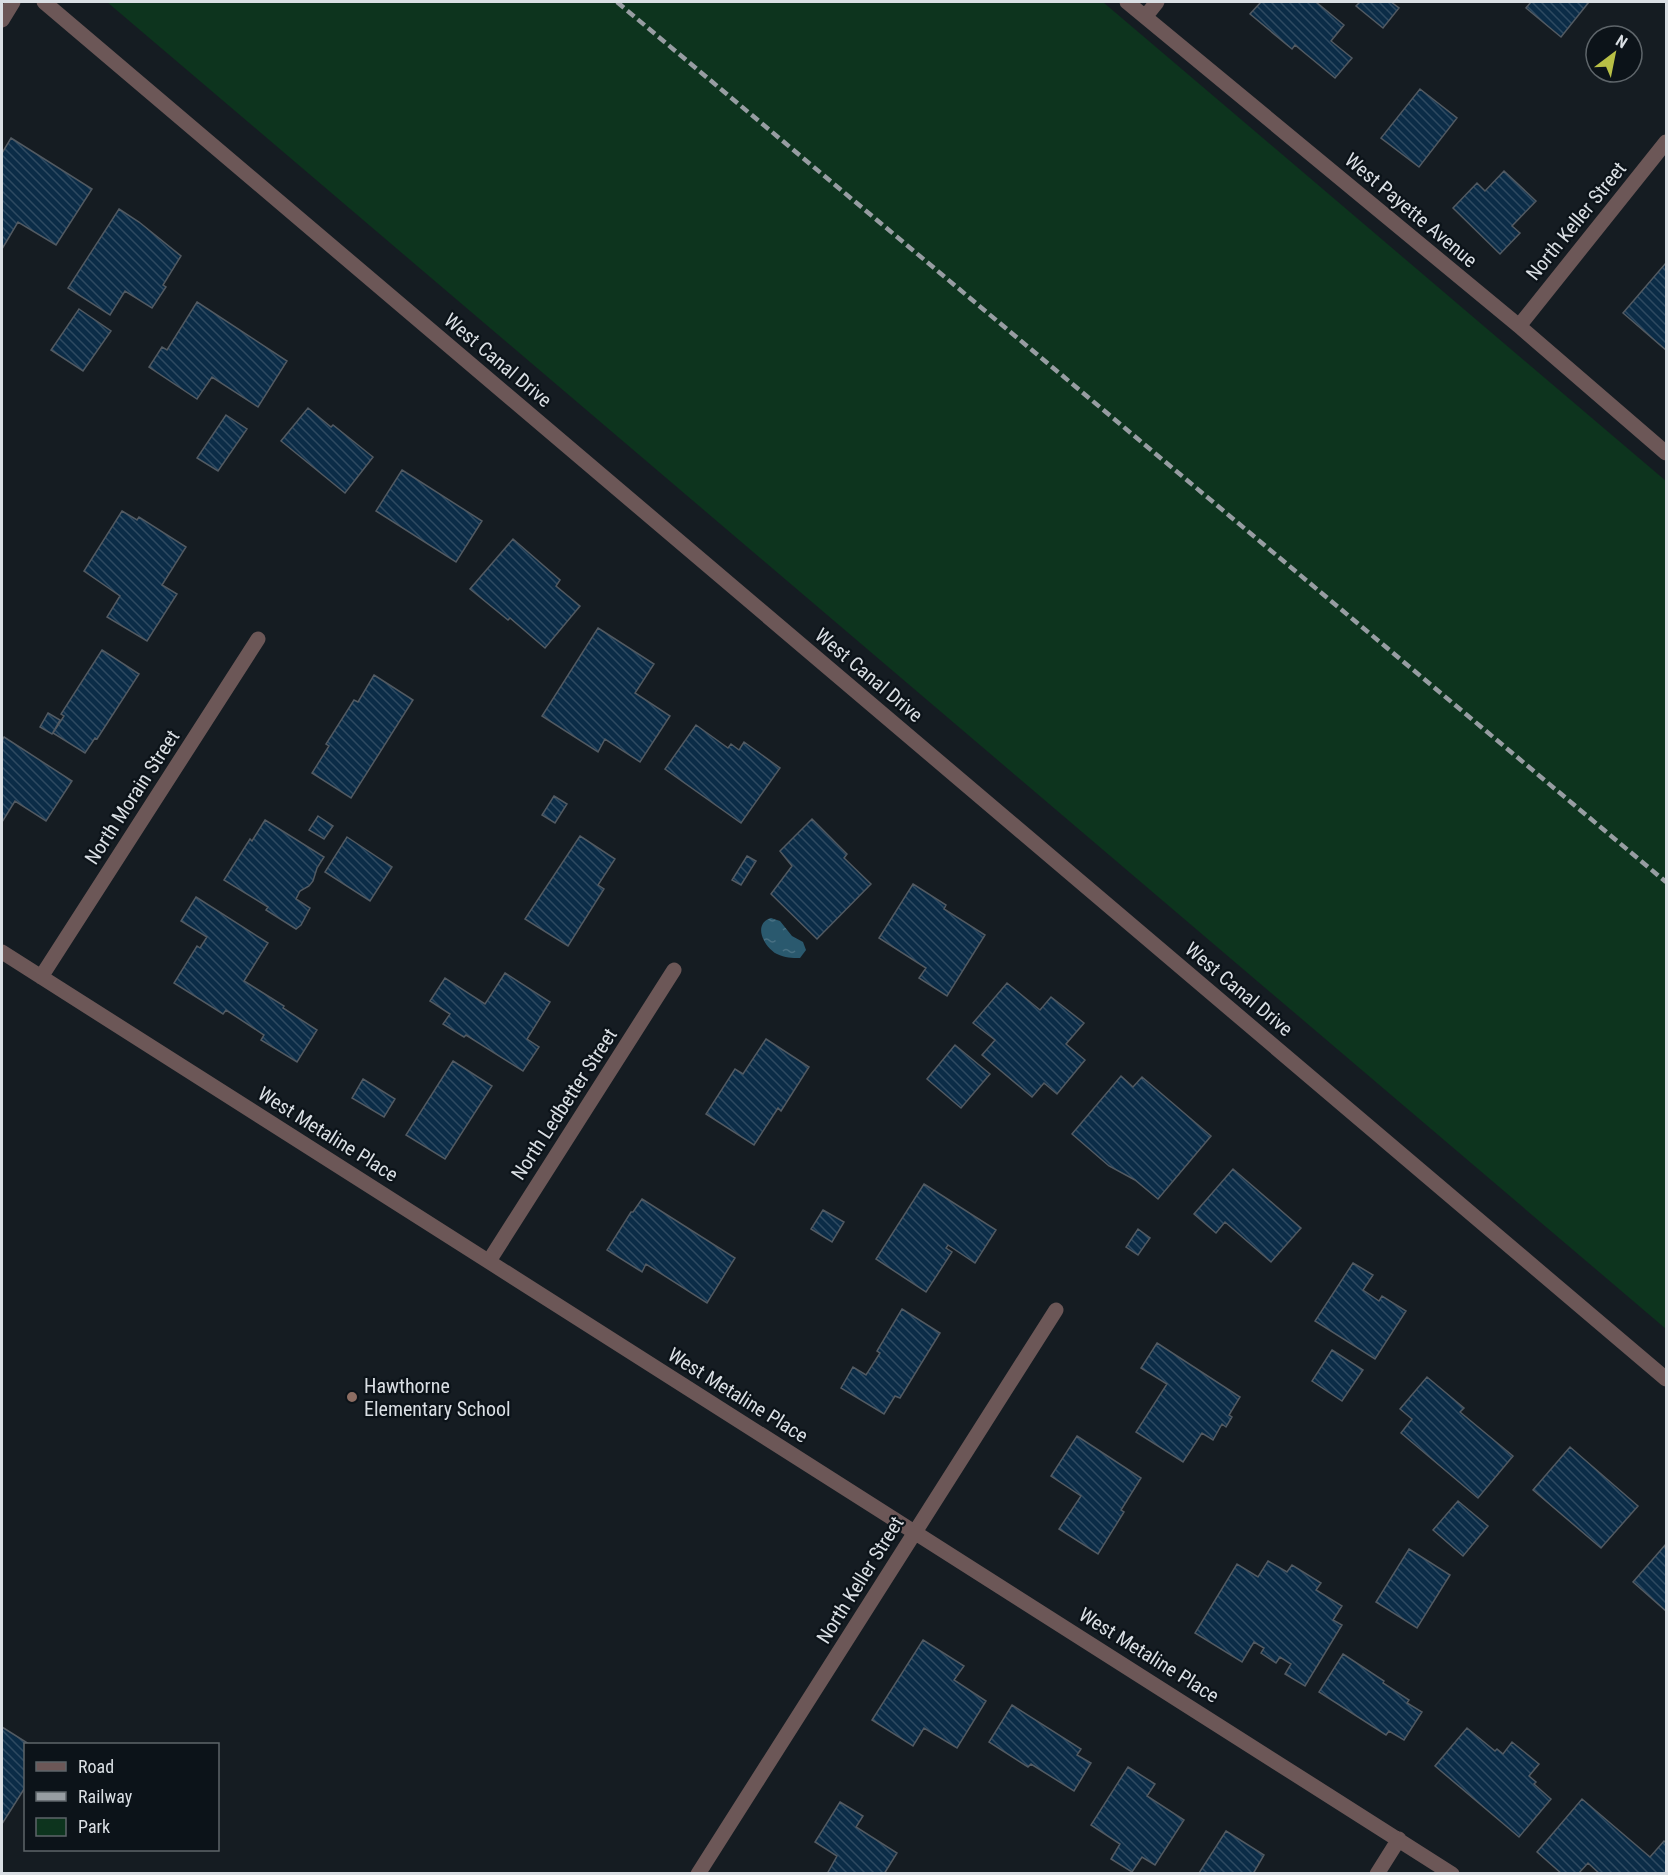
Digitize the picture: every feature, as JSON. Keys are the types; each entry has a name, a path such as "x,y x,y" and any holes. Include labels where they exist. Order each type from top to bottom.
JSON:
{"street":[{"path":"2,20 13,2"},
{"name":"West Canal Drive","path":"44,2 1666,1379"},
{"name":"West Payette Avenue","path":"1127,2 1519,326 1666,453"},
{"path":"1145,17 1158,2"},
{"name":"North Keller Street","path":"1519,326 1666,141"},
{"name":"North Morain Street","path":"41,977 258,639"},
{"name":"West Metaline Place","path":"2,952 1452,1874"},
{"name":"North Ledbetter Street","path":"489,1261 674,970"},
{"name":"North Keller Street","path":"698,1874 1056,1310"},
{"path":"1377,1874 1399,1839"}],"green space":[{"path":"107,2 1103,2 1666,481 1666,1329"}],"water":[{"path":"771,918 780,921 792,936 803,942 806,950 800,958 780,955 772,951 764,941 762,925"}],"building":[{"path":"1261,2 1316,2 1344,25 1331,41 1352,58 1335,78 1295,45 1292,49 1250,14"},
{"path":"1360,2 1391,2 1399,8 1383,28 1356,6"},
{"path":"1531,2 1589,2 1561,37 1526,8"},
{"path":"1420,89 1457,118 1419,167 1381,138"},
{"path":"11,138 92,189 56,245 18,222 2,249 2,153"},
{"path":"1504,171 1536,201 1512,226 1520,233 1500,254 1453,208 1477,183 1485,191"},
{"path":"119,209 181,256 163,285 166,287 152,308 125,291 110,315 68,288"},
{"path":"1666,265 1666,350 1623,313"},
{"path":"197,302 287,361 258,407 212,377 197,399 149,367 162,347 167,350"},
{"path":"79,309 111,331 83,371 51,350"},
{"path":"308,408 373,457 345,493 281,441"},
{"path":"226,415 247,429 218,471 197,458"},
{"path":"402,470 482,521 456,562 376,511"},
{"path":"122,511 137,520 139,517 186,547 162,585 177,594 147,641 107,617 120,596 84,571"},
{"path":"513,539 560,580 556,586 580,606 545,648 510,618 508,620 470,589"},
{"path":"598,628 654,664 635,693 670,716 640,762 605,739 598,752 542,716"},
{"path":"102,650 139,674 97,739 95,738 85,753 53,733 64,716 61,714"},
{"path":"374,675 413,700 351,798 312,773 329,746 326,744 354,700 358,702"},
{"path":"48,713 60,720 52,734 40,727"},
{"path":"696,725 728,748 731,744 739,750 744,742 780,768 741,823 665,769"},
{"path":"4,737 72,781 46,821 15,801 2,822 2,741"},
{"path":"554,796 567,804 555,823 542,815"},
{"path":"318,816 333,826 324,839 309,830"},
{"path":"812,819 847,854 844,858 871,884 817,939 771,894 792,866 780,851"},
{"path":"265,820 324,857 313,881 300,891 296,899 310,908 301,925 296,929 266,910 268,907 224,880"},
{"path":"580,836 615,859 598,885 604,889 568,946 525,919"},
{"path":"347,837 392,867 370,901 325,872"},
{"path":"747,856 756,861 741,885 732,880"},
{"path":"913,884 946,905 944,909 985,935 947,996 919,978 926,968 879,938"},
{"path":"196,897 268,943 244,981 317,1030 297,1062 261,1040 264,1035 226,1010 223,1014 174,983 197,946 200,948 207,937 181,921"},
{"path":"505,973 550,1002 527,1039 539,1047 523,1071 466,1035 464,1037 443,1024 450,1014 430,1001 445,978 485,1004"},
{"path":"1007,983 1040,1010 1051,997 1084,1023 1066,1044 1085,1060 1057,1094 1044,1083 1032,1097 982,1055 995,1040 973,1023"},
{"path":"766,1039 809,1067 781,1111 778,1108 754,1145 706,1114 735,1069 743,1074"},
{"path":"955,1045 990,1074 961,1108 927,1079"},
{"path":"453,1061 492,1086 445,1159 406,1135"},
{"path":"1121,1076 1133,1087 1142,1077 1211,1136 1158,1199 1135,1180 1109,1166 1072,1134"},
{"path":"363,1079 395,1099 384,1117 352,1098"},
{"path":"1233,1169 1301,1228 1271,1262 1225,1222 1216,1233 1194,1214"},
{"path":"924,1184 996,1230 975,1263 948,1245 946,1248 952,1252 926,1292 876,1259"},
{"path":"642,1199 735,1258 707,1303 646,1264 642,1272 607,1250"},
{"path":"823,1210 844,1222 832,1242 811,1229"},
{"path":"1138,1229 1150,1238 1138,1255 1126,1247"},
{"path":"1353,1263 1373,1275 1363,1290 1379,1301 1382,1296 1406,1311 1375,1359 1315,1321"},
{"path":"902,1309 940,1333 900,1398 895,1396 884,1414 841,1388 853,1367 866,1375 880,1353 877,1351"},
{"path":"1157,1343 1240,1397 1229,1415 1232,1417 1226,1427 1222,1424 1213,1440 1202,1433 1183,1462 1136,1432 1167,1384 1141,1368"},
{"path":"1332,1350 1363,1370 1342,1401 1312,1381"},
{"path":"1427,1377 1464,1408 1460,1412 1513,1456 1478,1498 1401,1433 1412,1419 1400,1409"},
{"path":"1077,1436 1141,1478 1121,1510 1124,1512 1098,1554 1059,1529 1081,1496 1051,1476"},
{"path":"1570,1447 1638,1506 1601,1548 1533,1490"},
{"path":"1458,1501 1488,1526 1463,1556 1433,1530"},
{"path":"1666,1544 1666,1611 1633,1582"},
{"path":"1409,1549 1450,1575 1417,1628 1376,1602"},
{"path":"1268,1561 1287,1572 1292,1565 1321,1583 1316,1590 1342,1606 1333,1620 1342,1625 1305,1686 1285,1674 1291,1664 1280,1657 1276,1663 1261,1653 1264,1648 1254,1642 1242,1662 1195,1633 1237,1564 1258,1577"},
{"path":"923,1640 964,1666 954,1680 986,1701 957,1748 924,1728 913,1746 872,1720"},
{"path":"1343,1654 1384,1681 1383,1683 1409,1700 1407,1703 1422,1712 1404,1740 1389,1731 1386,1735 1319,1692"},
{"path":"1012,1705 1081,1749 1077,1755 1091,1763 1074,1791 1031,1764 1028,1767 989,1742"},
{"path":"2,1727 27,1743 24,1743 24,1789 2,1824"},
{"path":"1467,1728 1495,1751 1497,1749 1503,1754 1512,1742 1539,1764 1529,1776 1536,1782 1534,1784 1551,1799 1519,1837 1435,1766"},
{"path":"1128,1767 1155,1784 1147,1796 1184,1820 1155,1865 1142,1857 1132,1872 1111,1859 1120,1844 1091,1825"},
{"path":"1582,1799 1650,1857 1664,1841 1666,1843 1666,1874 1600,1874 1588,1863 1578,1874 1562,1874 1537,1852"},
{"path":"840,1802 863,1816 856,1827 897,1853 884,1874 827,1874 837,1856 815,1842"},
{"path":"1226,1831 1264,1855 1253,1874 1199,1873"}],"railway":[{"path":"617,2 1666,882"}],"place":[{"name":"Hawthorne Elementary School","path":"352,1397"}]}
